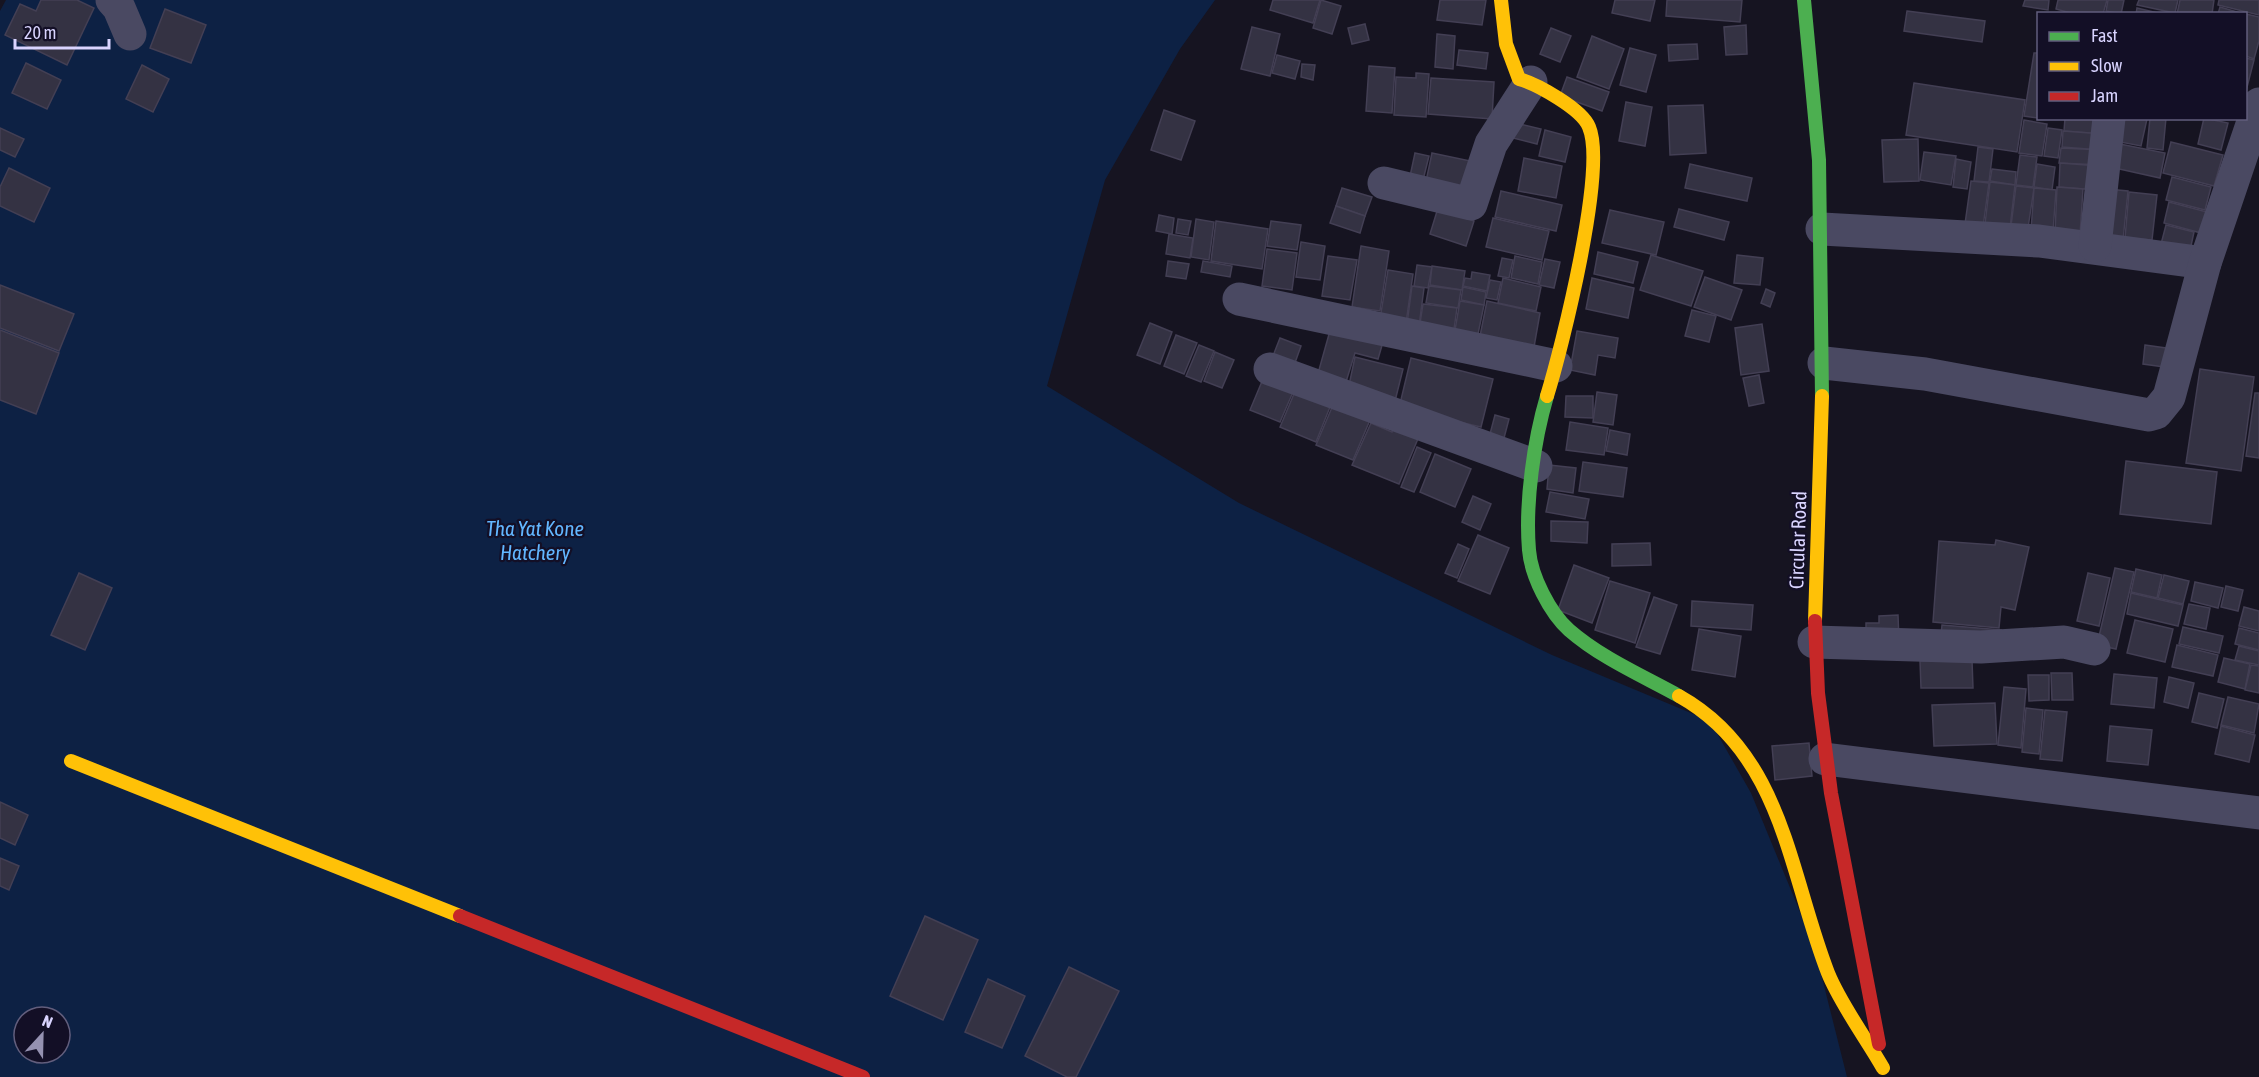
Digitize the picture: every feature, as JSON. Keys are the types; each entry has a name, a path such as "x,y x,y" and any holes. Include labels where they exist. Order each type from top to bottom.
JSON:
{"street":[{"path":"112,0 119,8 130,34"},
{"path":"1501,0 1511,64 1519,79 1531,82 1582,115 1591,138 1593,190 1556,366 1541,417 1529,507 1529,552 1548,606 1569,630 1599,652 1706,711 1747,754 1775,809 1829,975 1885,1073"},
{"name":"Circular Road","path":"1804,0 1816,84 1822,229 1824,363 1814,642 1825,759 1885,1073"},
{"path":"1384,183 1471,204 1491,144 1531,82"},
{"path":"1824,363 1900,370 2149,415 2156,413 2169,397 2205,263 2259,104"},
{"path":"2095,246 2109,120"},
{"path":"1822,229 2095,246 2205,263"},
{"path":"1239,299 1556,366"},
{"path":"1270,369 1536,466"},
{"path":"1814,642 1981,647 2064,642 2094,649"},
{"path":"1825,759 2259,813"},
{"path":"71,761 862,1077"}],"water":[{"name":"Tha Yat Kone Hatchery","path":"6,0 1215,0 1180,49 1105,180 1047,386 1239,503 1552,655 1710,721 1751,793 1814,946 1847,1077 0,1077 0,11"}],"building":[{"path":"41,0 77,0 94,8 67,65 5,35 20,4 36,11"},
{"path":"1273,0 1320,0 1313,23 1270,10"},
{"path":"1321,0 1341,6 1332,34 1313,28"},
{"path":"1440,0 1486,0 1482,25 1437,20"},
{"path":"1615,0 1655,0 1650,21 1612,13"},
{"path":"1667,0 1742,0 1740,22 1666,16"},
{"path":"2025,0 2049,0 2048,10 2023,6"},
{"path":"2058,0 2107,0 2104,12 2067,12 2056,9"},
{"path":"2108,0 2124,0 2121,12 2106,11"},
{"path":"2139,0 2178,0 2175,12 2137,5"},
{"path":"2180,0 2214,0 2212,12 2177,12"},
{"path":"2219,0 2259,0 2259,15 2247,12 2218,5"},
{"path":"2220,7 2237,12 2219,12"},
{"path":"2137,8 2154,12 2136,12"},
{"path":"165,9 206,25 191,63 150,48"},
{"path":"1907,11 1985,21 1982,42 1904,31"},
{"path":"2247,14 2259,17 2259,41 2254,59 2247,56"},
{"path":"1365,24 1369,40 1352,44 1348,28"},
{"path":"1746,25 1747,54 1726,55 1724,27"},
{"path":"1252,27 1280,34 1270,76 1241,69"},
{"path":"1551,28 1571,36 1560,62 1540,54"},
{"path":"1437,34 1455,36 1453,69 1435,67"},
{"path":"1592,36 1624,49 1609,89 1577,77"},
{"path":"1697,44 1698,59 1669,61 1668,45"},
{"path":"1630,48 1656,55 1646,92 1620,85"},
{"path":"1459,50 1488,53 1486,69 1457,65"},
{"path":"2034,53 2037,53 2037,118 2024,116"},
{"path":"1277,55 1300,61 1295,79 1272,73"},
{"path":"2247,58 2254,60 2247,87"},
{"path":"26,63 61,80 47,109 12,93"},
{"path":"1302,64 1315,65 1313,80 1301,77"},
{"path":"142,65 169,79 153,112 126,99"},
{"path":"1369,66 1395,68 1392,113 1366,111"},
{"path":"1416,73 1429,74 1426,117 1394,115 1396,77 1416,78"},
{"path":"1567,77 1609,92 1602,111 1560,96"},
{"path":"1431,78 1494,82 1492,119 1428,114"},
{"path":"1914,83 2025,100 2017,152 1906,135"},
{"path":"1626,102 1652,107 1645,146 1619,141"},
{"path":"1703,105 1706,153 1670,155 1668,106"},
{"path":"1164,110 1195,121 1181,160 1151,150"},
{"path":"2024,120 2047,124 2042,156 2019,153"},
{"path":"2065,120 2096,120 2103,134 2064,131"},
{"path":"2119,120 2147,120 2141,146 2115,141"},
{"path":"2150,120 2166,120 2163,150 2147,148"},
{"path":"2204,120 2228,123 2221,150 2198,144"},
{"path":"1516,123 1541,129 1537,144 1513,138"},
{"path":"0,128 24,139 15,157 0,150"},
{"path":"2048,128 2062,130 2058,158 2044,156"},
{"path":"1545,130 1571,137 1565,162 1539,156"},
{"path":"2063,131 2103,134 2101,150 2062,147"},
{"path":"1918,139 1919,181 1884,182 1882,140"},
{"path":"2171,142 2223,155 2214,186 2163,173"},
{"path":"2115,143 2165,153 2160,178 2110,167"},
{"path":"1978,147 1993,149 1989,182 1974,181"},
{"path":"2061,148 2102,150 2100,165 2059,163"},
{"path":"1924,152 1956,156 1951,185 1920,180"},
{"path":"1415,153 1429,156 1422,184 1409,181"},
{"path":"1432,153 1480,163 1473,195 1425,186"},
{"path":"2020,155 2037,157 2033,187 2016,185"},
{"path":"1524,158 1562,166 1556,198 1518,191"},
{"path":"1956,159 1971,162 1967,189 1953,187"},
{"path":"2060,163 2099,166 2097,190 2059,187"},
{"path":"1690,164 1752,178 1747,201 1685,188"},
{"path":"2037,164 2055,167 2052,190 2034,187"},
{"path":"9,168 50,188 34,222 0,206 0,187"},
{"path":"1992,169 2016,172 2015,185 1990,181"},
{"path":"2172,177 2211,187 2205,210 2166,200"},
{"path":"1971,181 1989,183 1983,227 1965,224"},
{"path":"1990,182 2015,185 2010,228 1985,224"},
{"path":"2016,186 2034,188 2028,228 2011,226"},
{"path":"2057,187 2083,189 2080,235 2055,233"},
{"path":"1342,188 1372,197 1365,216 1336,206"},
{"path":"2034,188 2056,190 2053,232 2031,231"},
{"path":"2107,189 2128,191 2123,240 2102,238"},
{"path":"1501,191 1562,205 1556,231 1495,217"},
{"path":"2129,192 2157,195 2152,240 2125,238"},
{"path":"2169,202 2207,212 2201,233 2164,223"},
{"path":"1336,206 1365,216 1360,233 1330,223"},
{"path":"1438,208 1474,221 1466,246 1430,234"},
{"path":"1679,209 1729,222 1724,240 1674,227"},
{"path":"1610,210 1664,222 1656,255 1602,243"},
{"path":"1159,215 1174,218 1172,234 1156,231"},
{"path":"1493,218 1549,231 1542,260 1486,247"},
{"path":"1178,219 1191,221 1188,235 1176,233"},
{"path":"1196,219 1214,222 1209,260 1191,257"},
{"path":"1216,221 1268,229 1262,269 1211,261"},
{"path":"1271,221 1301,225 1297,250 1267,246"},
{"path":"2166,225 2194,232 2189,255 2160,248"},
{"path":"1169,234 1193,238 1190,258 1166,254"},
{"path":"1301,242 1325,246 1320,280 1296,277"},
{"path":"1361,246 1389,251 1380,311 1352,307"},
{"path":"1267,249 1297,253 1292,290 1262,286"},
{"path":"1598,252 1638,262 1633,283 1594,274"},
{"path":"1651,255 1703,271 1691,306 1640,290"},
{"path":"1737,255 1763,258 1760,285 1734,283"},
{"path":"1328,256 1357,260 1350,300 1322,296"},
{"path":"1515,256 1542,262 1538,284 1511,278"},
{"path":"1502,258 1513,260 1509,278 1498,276"},
{"path":"1545,259 1560,262 1554,288 1539,285"},
{"path":"1168,261 1189,264 1186,279 1166,276"},
{"path":"1203,261 1232,266 1230,277 1201,272"},
{"path":"1417,265 1432,267 1428,288 1414,286"},
{"path":"1432,266 1465,271 1462,290 1430,285"},
{"path":"1388,270 1413,274 1406,323 1380,319"},
{"path":"1472,272 1490,275 1487,291 1463,286 1465,278 1471,279"},
{"path":"1705,277 1742,290 1731,320 1694,307"},
{"path":"1503,278 1541,287 1536,311 1498,303"},
{"path":"1592,278 1634,288 1628,318 1586,309"},
{"path":"1490,280 1501,282 1497,300 1486,298"},
{"path":"0,285 74,314 59,351 0,328"},
{"path":"1412,286 1424,288 1419,326 1407,324"},
{"path":"1429,286 1461,290 1458,308 1426,303"},
{"path":"1463,287 1486,292 1484,305 1461,300"},
{"path":"1766,289 1775,293 1770,307 1761,303"},
{"path":"1460,301 1484,305 1478,334 1455,330"},
{"path":"1487,301 1540,313 1534,347 1480,336"},
{"path":"1423,304 1457,308 1453,336 1419,330"},
{"path":"1692,310 1716,316 1709,342 1685,336"},
{"path":"1333,320 1385,335 1378,359 1355,353 1345,385 1317,377"},
{"path":"1150,323 1172,332 1160,364 1137,355"},
{"path":"1762,324 1769,371 1741,375 1735,328"},
{"path":"0,330 59,353 36,414 0,400"},
{"path":"1577,331 1618,338 1615,358 1598,355 1595,375 1570,370"},
{"path":"1176,335 1197,343 1184,374 1164,366"},
{"path":"1280,338 1301,346 1291,374 1269,366"},
{"path":"1199,345 1214,351 1201,382 1186,376"},
{"path":"2145,345 2173,349 2171,368 2143,364"},
{"path":"1215,352 1234,360 1222,388 1204,381"},
{"path":"1355,357 1403,369 1395,401 1348,390"},
{"path":"1411,358 1493,379 1481,427 1399,408"},
{"path":"2200,369 2254,377 2241,471 2186,463"},
{"path":"1759,375 1764,403 1749,406 1743,378"},
{"path":"1263,379 1293,392 1280,422 1250,410"},
{"path":"1299,382 1334,397 1316,442 1280,427"},
{"path":"1597,392 1617,395 1613,425 1593,422"},
{"path":"2255,393 2259,393 2259,458 2246,456"},
{"path":"1566,396 1593,396 1593,418 1565,417"},
{"path":"1333,405 1370,420 1353,460 1316,445"},
{"path":"1495,415 1509,419 1504,438 1490,434"},
{"path":"1570,422 1608,428 1604,455 1566,450"},
{"path":"1371,423 1392,432 1396,423 1420,434 1399,484 1352,465"},
{"path":"1610,430 1630,434 1627,455 1606,451"},
{"path":"1417,447 1431,453 1414,492 1401,487"},
{"path":"1435,454 1471,469 1455,507 1420,492"},
{"path":"2126,461 2217,472 2211,524 2120,514"},
{"path":"1583,462 1627,468 1623,497 1579,491"},
{"path":"1549,465 1576,468 1573,493 1547,489"},
{"path":"1550,492 1589,499 1585,519 1546,512"},
{"path":"1473,496 1491,504 1480,530 1462,522"},
{"path":"1551,521 1588,522 1587,543 1551,541"},
{"path":"1478,535 1509,548 1490,594 1458,581"},
{"path":"1996,540 2029,547 2015,610 2001,607 1999,628 1933,622 1939,541 1995,545"},
{"path":"1650,543 1651,565 1612,566 1612,544"},
{"path":"1458,544 1469,549 1457,578 1445,573"},
{"path":"1574,565 1609,578 1592,623 1558,610"},
{"path":"2115,568 2134,572 2116,649 2097,645"},
{"path":"2136,569 2162,575 2157,598 2131,592"},
{"path":"79,573 112,588 85,650 51,635"},
{"path":"2088,573 2110,578 2099,626 2077,621"},
{"path":"2164,575 2189,581 2183,604 2158,598"},
{"path":"1610,581 1650,593 1635,643 1595,630"},
{"path":"2195,582 2223,588 2218,608 2191,601"},
{"path":"2226,586 2243,590 2238,611 2221,607"},
{"path":"2131,593 2183,605 2178,626 2127,614"},
{"path":"1654,597 1677,605 1660,654 1636,647"},
{"path":"1692,601 1753,605 1751,630 1691,626"},
{"path":"2189,604 2210,608 2206,629 2184,624"},
{"path":"2244,607 2259,611 2259,631 2239,626"},
{"path":"1898,615 1899,641 1866,642 1866,623 1879,623 1879,616"},
{"path":"2135,620 2173,629 2165,662 2127,653"},
{"path":"1942,625 2002,630 1940,644"},
{"path":"2183,627 2223,636 2219,653 2179,644"},
{"path":"2239,628 2259,633 2259,650 2235,644"},
{"path":"1699,629 1741,636 1735,677 1692,670"},
{"path":"2177,645 2218,655 2213,676 2172,667"},
{"path":"2239,646 2259,651 2259,665 2235,660"},
{"path":"2224,658 2250,664 2245,689 2218,682"},
{"path":"1972,660 1973,688 1921,688 1920,661"},
{"path":"2251,665 2259,666 2259,693 2245,690"},
{"path":"2051,673 2072,673 2073,700 2052,700"},
{"path":"2114,674 2157,678 2154,708 2111,704"},
{"path":"2028,675 2049,675 2049,700 2029,701"},
{"path":"2169,677 2194,683 2188,708 2164,702"},
{"path":"2004,687 2026,689 2021,748 1998,745"},
{"path":"2199,693 2224,699 2217,728 2192,722"},
{"path":"2228,697 2259,704 2254,733 2221,725"},
{"path":"1995,703 1997,744 1934,746 1932,705"},
{"path":"2026,708 2043,710 2039,754 2022,752"},
{"path":"2045,710 2067,712 2062,761 2040,759"},
{"path":"2110,726 2152,730 2148,765 2107,761"},
{"path":"2221,726 2255,735 2249,762 2215,754"},
{"path":"1809,743 1812,776 1775,780 1772,746"},
{"path":"0,802 28,815 15,845 0,838"},
{"path":"0,858 19,866 9,890 0,886"},
{"path":"925,916 978,940 943,1020 890,996"},
{"path":"1069,967 1119,991 1076,1077 1067,1077 1025,1056"},
{"path":"988,979 1025,996 1002,1048 965,1032"}],"traffic: fast":[{"path":"1804,0 1819,160 1822,396"},
{"path":"1547,396 1538,432 1528,512 1529,550 1533,571 1555,614 1569,630 1608,658 1679,696"}],"traffic: slow":[{"path":"1501,0 1506,44 1519,79 1537,86 1578,113 1589,127 1593,149 1588,218 1572,300 1547,396"},
{"path":"1815,621 1822,396"},
{"path":"1679,696 1714,720 1741,750 1762,783 1778,819 1833,985 1883,1068"},
{"path":"71,761 460,916"}],"traffic: jam":[{"path":"1815,621 1818,693 1831,793 1879,1044"},
{"path":"460,916 863,1077"}]}
